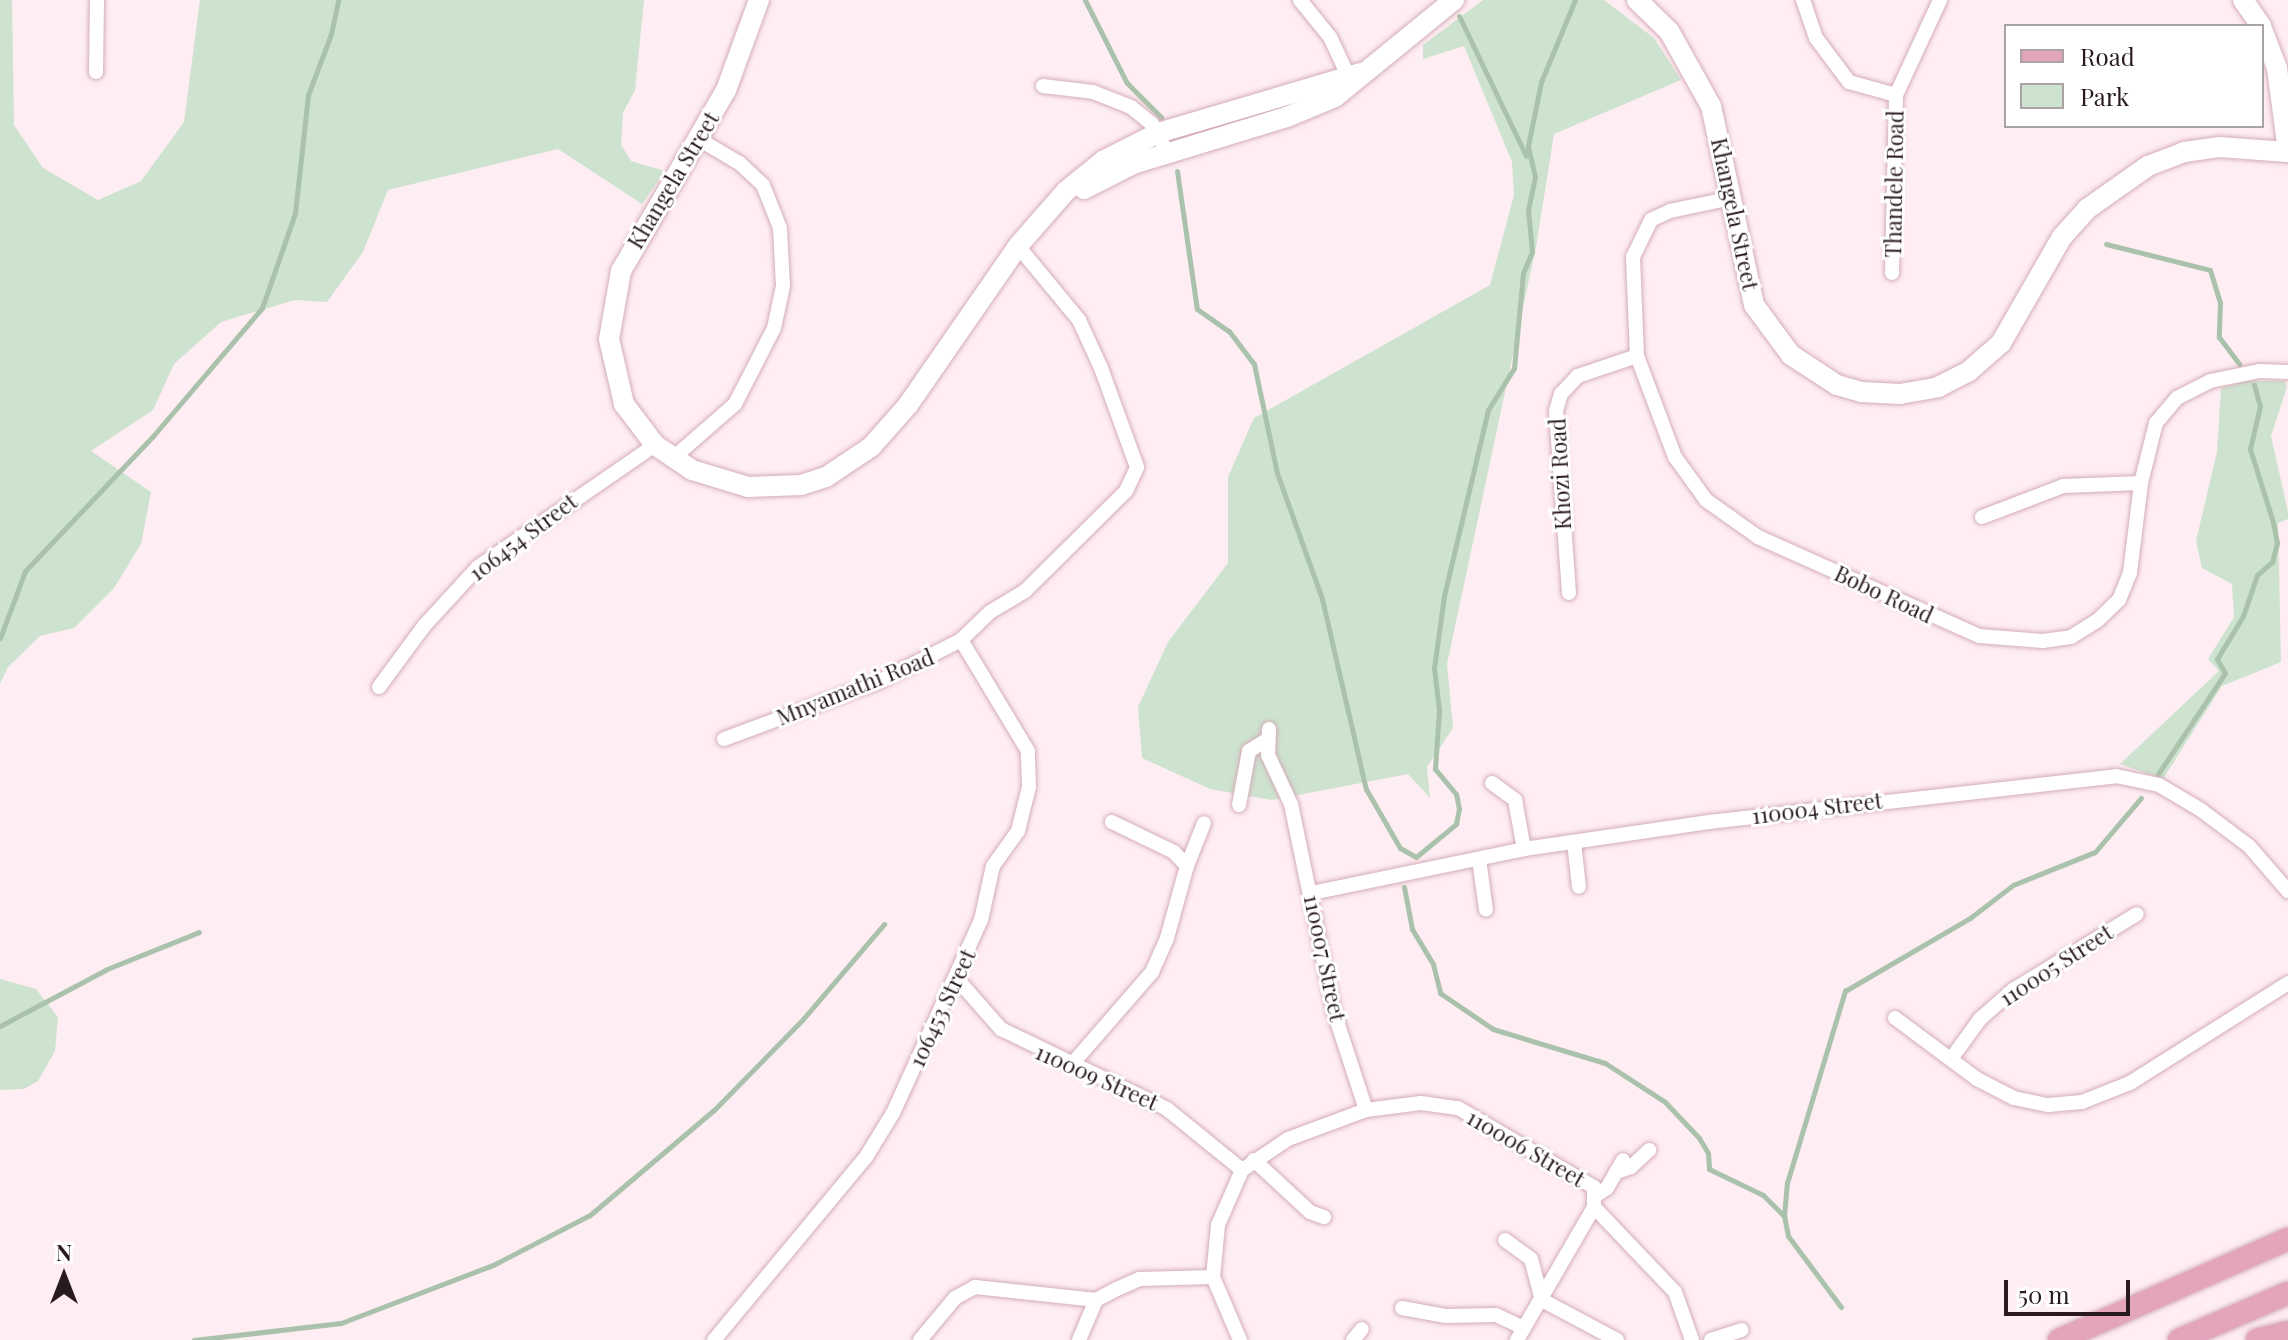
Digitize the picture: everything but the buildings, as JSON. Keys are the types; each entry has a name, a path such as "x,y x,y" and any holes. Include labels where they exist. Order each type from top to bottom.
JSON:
{"main road":[{"path":"2059,1340 2288,1239"},
{"path":"2179,1340 2288,1293"},
{"path":"2257,1340 2288,1332"}],"street":[{"path":"96,72 97,0"},
{"name":"Khangela Street","path":"759,0 737,66 637,235 611,306 613,372 624,404 655,445 672,459 717,480 772,489 801,485 847,465 908,405 1018,246 1048,211 1162,142 1287,117 1410,39 1454,0"},
{"path":"1300,0 1326,30 1353,77"},
{"name":"Khangela Street","path":"1637,0 1669,31 1693,67 1711,106 1754,305 1771,333 1791,355 1837,385 1900,394 1938,387 1969,371 2001,343 2062,237 2087,209 2148,166 2219,147 2288,152"},
{"name":"Thandele Road","path":"1803,0 1816,38 1849,82 1896,95"},
{"name":"Thandele Road","path":"1892,273 1896,95 1940,0"},
{"path":"2243,0 2258,24"},
{"path":"2264,36 2277,68 2288,152"},
{"path":"1043,86 1112,99 1145,117 1162,142"},
{"path":"672,459 735,404 774,328 783,286 780,228 763,185 739,163 697,138"},
{"name":"Bobo Road","path":"1732,198 1670,211 1651,220 1640,234 1633,257 1637,356 1675,457 1706,500 1758,537 1979,636 2043,641 2071,637 2119,600 2130,573 2141,483 2156,423 2177,398 2236,374 2288,372"},
{"name":"Mnyamathi Road","path":"724,739 880,681 961,640 1093,529 1126,491 1137,467 1079,320 1018,246"},
{"name":"Khozi Road","path":"1569,593 1556,411 1561,394 1578,376 1637,356"},
{"name":"106454 Street","path":"379,687 424,626 478,567 655,445"},
{"path":"1982,517 2063,486 2141,483"},
{"name":"106453 Street","path":"714,1340 866,1157 893,1113 957,979 981,920 993,866 1018,831 1030,768 1022,738 961,640"},
{"name":"110007 Street","path":"1239,805 1249,751 1267,735 1291,804 1312,893 1334,1012 1366,1110"},
{"name":"110004 Street","path":"1312,893 1524,849 1950,791 2116,776 2159,785 2201,810 2249,846 2288,891"},
{"path":"1492,783 1515,800 1524,849"},
{"path":"1112,822 1174,852 1187,866"},
{"path":"1073,1063 1152,972 1167,938 1187,866 1204,823"},
{"path":"1574,842 1579,887"},
{"path":"1479,859 1486,910"},
{"name":"110005 Street","path":"1951,1059 1980,1019 2013,990 2137,914"},
{"name":"110009 Street","path":"957,979 1001,1029 1167,1109 1310,1212 1324,1217"},
{"path":"1895,1018 1951,1059 2014,1098 2048,1105 2082,1102 2121,1088 2288,983"},
{"name":"110006 Street","path":"1248,1165 1288,1139 1366,1110 1421,1103 1458,1108 1584,1179 1595,1201 1521,1334"},
{"path":"1649,1150 1631,1167 1620,1166 1595,1201 1675,1292 1692,1340"},
{"path":"1240,1340 1213,1277 1218,1225 1248,1165"},
{"path":"1505,1240 1531,1259 1542,1300 1617,1340"},
{"path":"920,1340 955,1298 975,1287 1017,1288 1096,1300 1139,1279 1213,1277"},
{"path":"1079,1340 1096,1300"},
{"path":"1402,1308 1446,1316 1496,1315 1521,1334"},
{"path":"1711,1340 1741,1330"}],"green space":[{"path":"0,0 12,0 14,125 43,168 98,200 141,181 184,122 200,0 644,0 635,90 623,113 621,145 631,161 665,171 642,204 558,149 388,190 363,252 327,302 295,300 221,322 174,364 153,410 91,451 151,492 141,544 114,588 74,628 40,636 8,667 0,684"},
{"path":"1483,0 1604,0 1654,38 1681,80 1554,134 1536,247 1447,664 1453,728 1427,767 1430,798 1408,774 1272,800 1210,789 1142,758 1138,707 1168,642 1228,563 1228,477 1254,418 1490,285 1514,195 1512,162 1464,46 1423,59 1423,45"},
{"path":"2246,381 2285,381 2287,387 2271,436 2288,512 2288,519 2278,523 2281,662 2222,686 2163,779 2120,764 2219,671 2208,659 2234,617 2232,584 2202,568 2196,541 2217,452 2221,388"},
{"path":"0,979 36,989 58,1017 55,1051 38,1081 24,1089 0,1090"}],"waterway":[{"path":"0,638 25,571 153,436 262,308 295,213 308,95 331,34 338,0"},
{"path":"1085,0 1127,83 1162,118"},
{"path":"1177,171 1197,309 1229,331 1254,364 1277,473 1322,599 1366,789 1400,848 1416,857 1456,824 1459,809 1456,794 1435,769 1439,710 1434,668 1444,596 1488,410 1514,368 1523,273 1532,252 1528,210 1535,177 1528,146 1541,82 1575,0"},
{"path":"1459,16 1526,156"},
{"path":"2106,244 2210,270 2220,302 2219,337 2239,364"},
{"path":"2158,774 2225,673 2217,659 2243,616 2257,575 2272,562 2277,543 2250,449 2260,406 2254,385"},
{"path":"1841,1307 1788,1236 1784,1216 1787,1183 1845,991 1970,918 2013,885 2095,852 2141,798"},
{"path":"1404,887 1412,929 1433,964 1440,993 1493,1029 1605,1063 1665,1102 1699,1138 1708,1153 1709,1169 1763,1195 1783,1215"},
{"path":"194,1340 341,1323 493,1265 590,1215 714,1110 803,1019 884,924"},
{"path":"0,1026 107,969 199,932"}]}
